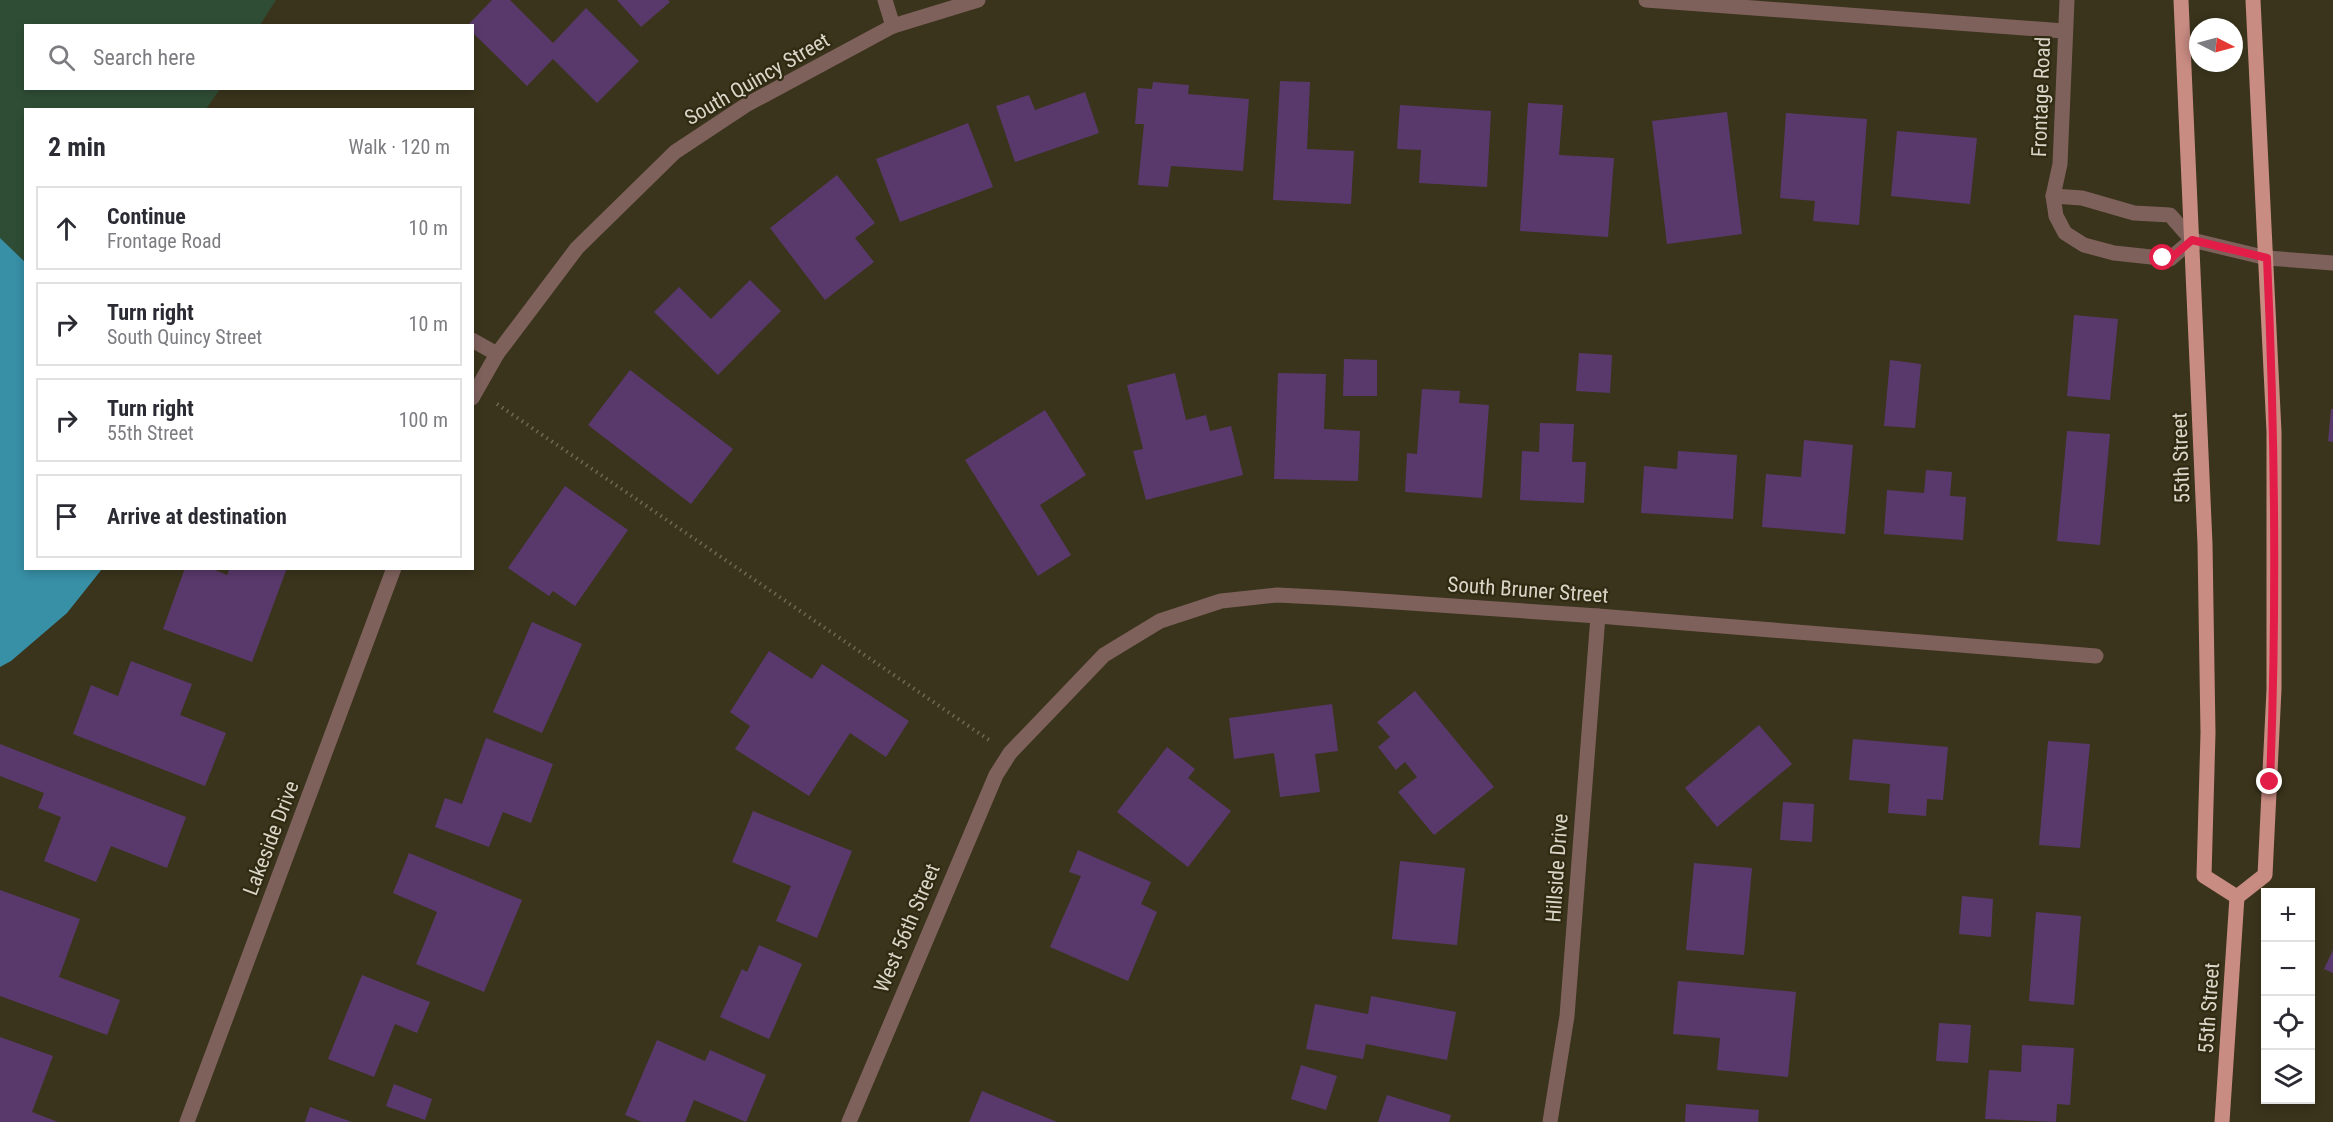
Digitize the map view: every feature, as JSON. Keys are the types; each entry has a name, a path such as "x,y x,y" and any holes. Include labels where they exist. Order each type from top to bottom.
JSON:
{"main road":[{"name":"55th Street","path":"2181,0 2201,413 2208,644 2204,876 2237,897 2222,1122"},
{"path":"2237,897 2265,875 2274,689 2274,420 2253,0"}],"street":[{"path":"885,0 893,26"},
{"name":"South Quincy Street","path":"497,354 577,248 675,152 746,105 893,26 978,0"},
{"path":"1646,0 2064,31"},
{"name":"Frontage Road","path":"2067,0 2060,164 2053,196 2056,216 2065,233 2084,245 2114,253 2170,259 2192,240"},
{"path":"2053,196 2082,198 2134,213 2170,215 2192,240 2267,258 2333,263"},
{"path":"474,341 497,354 475,394"},
{"name":"Lakeside Drive","path":"187,1122 393,570"},
{"name":"South Bruner Street","path":"1010,753 1104,655 1160,621 1221,601 1277,595 1598,616 2096,656"},
{"name":"Hillside Drive","path":"1550,1122 1567,1016 1598,616"},
{"name":"West 56th Street","path":"849,1122 979,811 1010,753"}],"path":[{"path":"475,394 1010,753"}],"green space":[{"path":"0,0 276,0 261,24 24,24 24,90 219,90 207,108 24,108 24,261 0,238"}],"water":[{"path":"0,238 24,261 24,570 101,570 67,613 11,661 0,667"}],"building":[{"path":"492,0 510,0 553,43 586,8 639,61 597,103 553,59 527,86 474,34 474,24 469,24"},
{"path":"617,0 668,0 670,2 641,27"},
{"path":"1280,81 1310,82 1307,149 1354,151 1351,204 1273,200"},
{"path":"1153,82 1189,85 1188,94 1249,99 1243,171 1171,166 1168,187 1138,185 1144,124 1135,124 1138,88 1152,89"},
{"path":"1085,92 1099,133 1015,162 996,106 1029,95 1035,110"},
{"path":"1528,103 1563,105 1559,155 1614,158 1608,237 1520,231"},
{"path":"1400,105 1491,111 1487,187 1419,183 1421,150 1397,149"},
{"path":"1727,112 1742,234 1667,244 1652,121"},
{"path":"1786,113 1867,119 1859,225 1813,221 1815,201 1780,198"},
{"path":"968,123 993,187 900,222 876,159"},
{"path":"1897,131 1977,138 1970,204 1891,196"},
{"path":"837,175 875,223 855,238 874,262 825,300 770,228"},
{"path":"750,280 781,311 718,375 654,312 679,287 711,319"},
{"path":"2074,315 2118,319 2110,400 2067,396"},
{"path":"1579,353 1612,355 1610,393 1576,391"},
{"path":"1344,359 1377,360 1377,396 1343,396"},
{"path":"1890,360 1921,364 1915,428 1884,426"},
{"path":"630,370 733,449 691,504 588,425"},
{"path":"1175,373 1186,420 1206,415 1210,431 1231,426 1243,475 1146,500 1133,451 1143,449 1127,385"},
{"path":"1278,373 1326,374 1324,429 1360,431 1358,481 1274,479"},
{"path":"1422,389 1460,391 1459,403 1489,405 1482,498 1405,492 1407,453 1417,454"},
{"path":"2331,409 2333,409 2333,442 2328,441"},
{"path":"1045,410 1086,475 1040,505 1071,555 1038,576 965,460"},
{"path":"1540,423 1574,424 1572,462 1586,462 1584,503 1520,500 1522,451 1539,452"},
{"path":"2067,431 2110,434 2100,545 2057,541"},
{"path":"1804,440 1853,445 1845,534 1762,527 1766,474 1801,477"},
{"path":"1678,451 1737,455 1733,519 1641,513 1644,466 1677,469"},
{"path":"1926,470 1952,472 1950,496 1966,497 1963,540 1884,534 1887,490 1924,493"},
{"path":"565,486 628,530 575,606 553,591 549,596 508,568"},
{"path":"184,570 215,570 227,575 229,570 286,570 252,662 163,629"},
{"path":"532,622 582,644 542,733 493,712"},
{"path":"769,651 812,679 822,664 909,721 886,757 850,733 809,796 735,749 750,726 730,712"},
{"path":"131,661 192,684 180,715 226,733 205,786 73,734 91,685 118,696"},
{"path":"1415,691 1494,787 1434,835 1398,792 1417,777 1405,762 1396,770 1378,747 1390,737 1377,722"},
{"path":"1332,704 1338,751 1315,754 1320,792 1280,797 1274,753 1234,759 1229,718"},
{"path":"1759,725 1792,764 1717,827 1685,788"},
{"path":"486,738 553,764 531,823 503,812 489,847 435,827 445,798 462,804"},
{"path":"1853,739 1948,747 1943,800 1927,799 1926,816 1888,813 1890,784 1849,780"},
{"path":"2048,741 2090,744 2080,848 2039,845"},
{"path":"0,744 186,817 167,868 111,846 96,882 44,861 61,817 38,808 44,793 0,776"},
{"path":"1167,747 1195,769 1188,778 1231,811 1188,867 1117,812"},
{"path":"1783,802 1814,804 1812,842 1780,840"},
{"path":"753,811 852,851 817,938 776,921 791,886 732,862"},
{"path":"1078,850 1151,882 1141,904 1157,912 1128,981 1050,947 1081,876 1069,872"},
{"path":"409,853 522,900 484,992 416,964 437,912 393,893"},
{"path":"1400,861 1465,868 1457,945 1392,939"},
{"path":"1694,863 1752,868 1744,955 1686,950"},
{"path":"0,890 80,919 59,977 120,1000 107,1035 0,996"},
{"path":"1962,896 1993,899 1991,937 1959,934"},
{"path":"2036,912 2081,916 2074,1005 2029,1001"},
{"path":"759,945 802,964 769,1039 720,1017 742,969 747,972"},
{"path":"2333,950 2333,973 2324,969"},
{"path":"362,975 430,1002 417,1033 395,1024 374,1077 328,1059"},
{"path":"1678,981 1796,992 1788,1077 1717,1070 1720,1038 1673,1034"},
{"path":"1371,996 1456,1012 1447,1060 1366,1044 1363,1059 1306,1049 1315,1004 1368,1014"},
{"path":"1939,1023 1971,1025 1968,1063 1936,1061"},
{"path":"0,1037 53,1056 32,1112 58,1122 0,1122"},
{"path":"657,1040 705,1061 710,1050 766,1075 746,1122 694,1100 685,1122 642,1122 625,1115"},
{"path":"2022,1045 2074,1048 2070,1105 2057,1104 2056,1122 1985,1119 1989,1070 2021,1072"},
{"path":"1301,1065 1337,1076 1326,1110 1291,1099"},
{"path":"394,1084 432,1099 425,1120 386,1106"},
{"path":"982,1091 1057,1122 969,1122"},
{"path":"1387,1095 1451,1115 1449,1122 1378,1122"},
{"path":"1686,1104 1759,1110 1758,1122 1685,1122"},
{"path":"310,1107 352,1122 305,1122"}],"route":[{"path":"2163,258 2170,259 2192,240 2267,258 2274,432 2275,541 2274,689 2270,782"}]}
